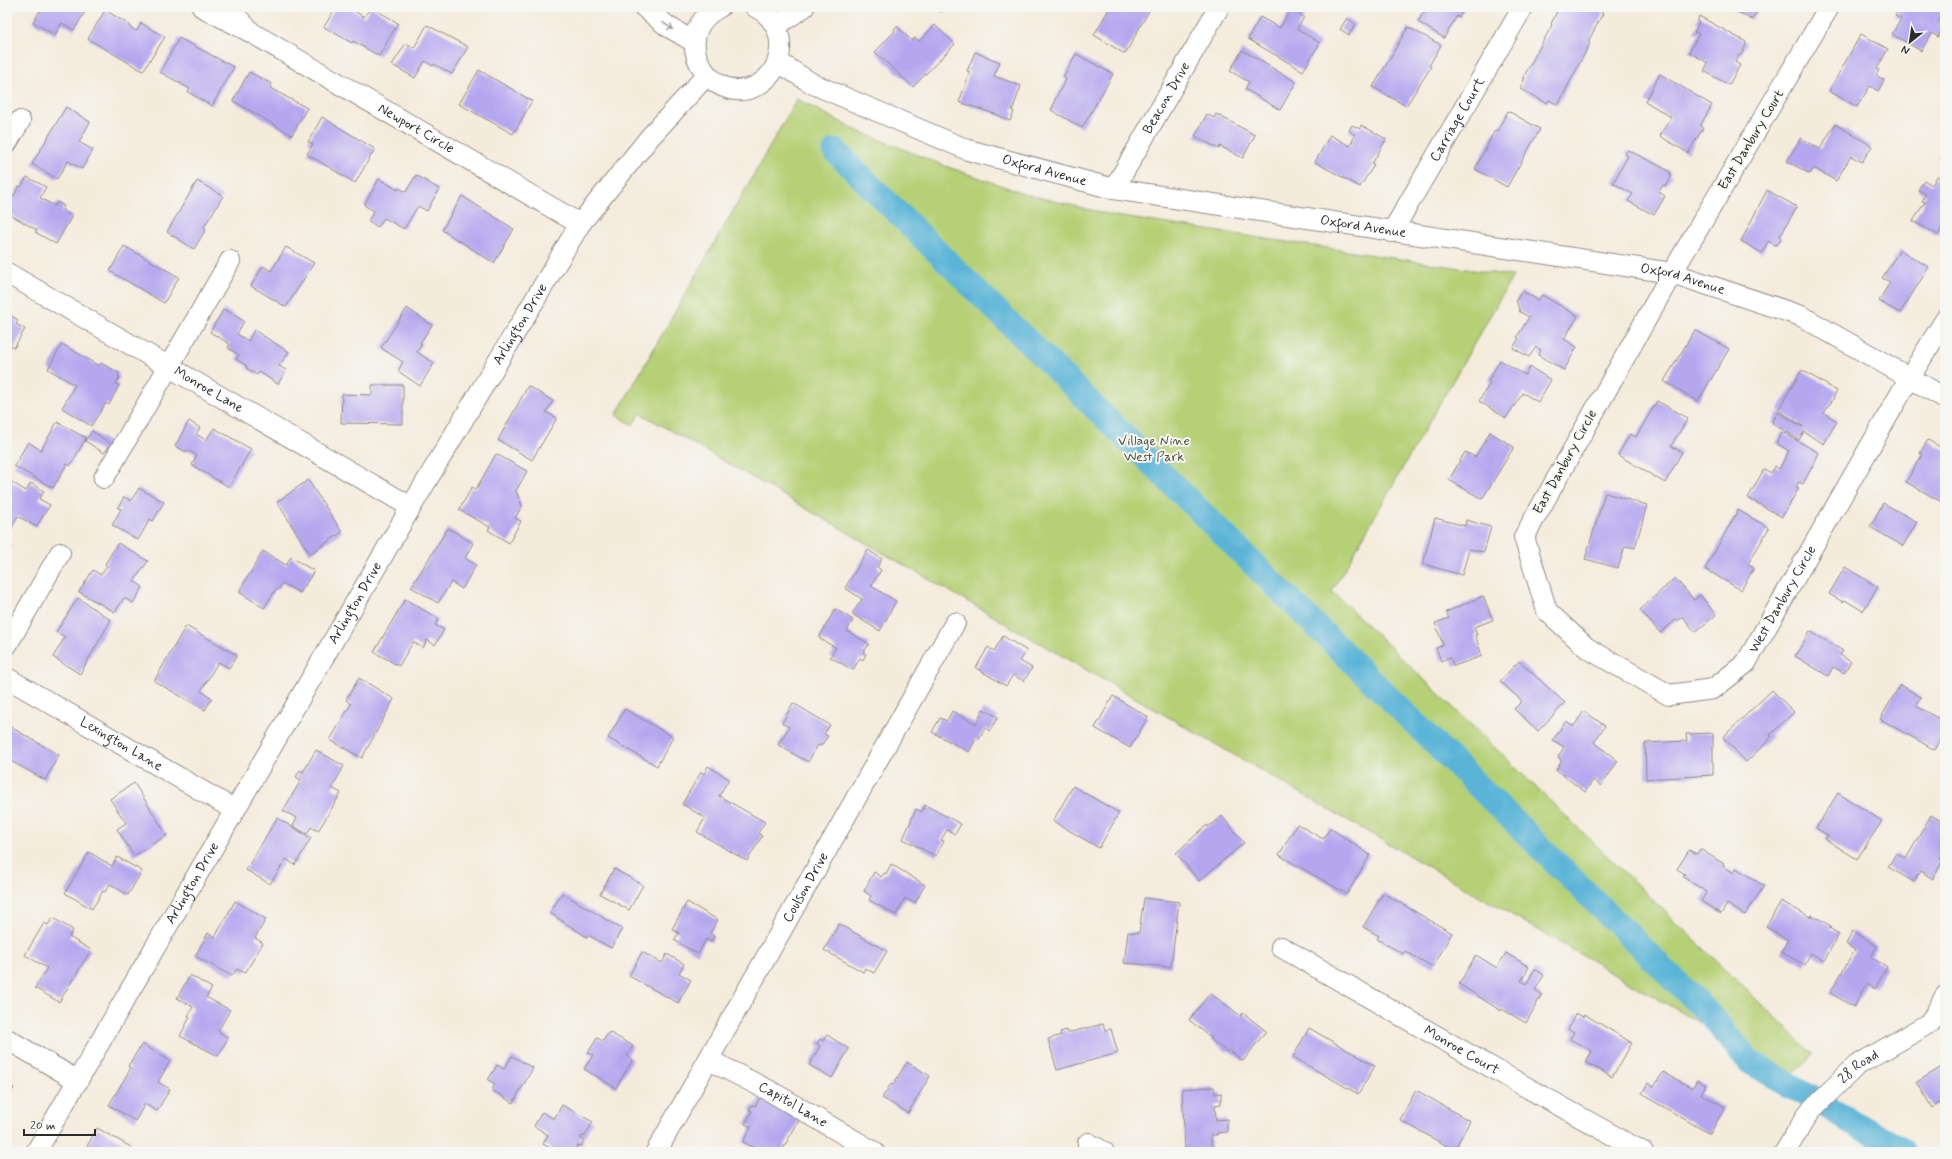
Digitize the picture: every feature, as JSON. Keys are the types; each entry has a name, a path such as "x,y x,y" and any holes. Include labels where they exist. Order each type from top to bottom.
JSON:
{"street":[{"name":"Newport Circle","path":"202,7 252,34 580,224"},
{"name":"Newport Circle","path":"227,7 252,34"},
{"path":"644,7 667,26 694,42"},
{"path":"720,7 712,11 704,19 697,30 694,42 695,54 699,66 706,76 716,83 728,88 740,89 752,87 767,77 778,62 781,50 780,38 776,26 769,16 755,7"},
{"path":"776,26 804,7"},
{"name":"Beacon Drive","path":"1114,189 1219,7"},
{"name":"Carriage Court","path":"1392,232 1523,7"},
{"name":"East Danbury Court","path":"1672,273 1829,7"},
{"name":"Oxford Avenue","path":"778,62 813,84 968,150 1114,189 1672,273 1801,316 1945,398"},
{"name":"Arlington Drive","path":"36,1152 411,507 580,224 650,137 706,76"},
{"path":"7,143 20,121"},
{"path":"104,478 230,261"},
{"name":"Monroe Lane","path":"7,273 411,507"},
{"name":"East Danbury Circle","path":"1587,648 1547,611 1524,536 1672,273"},
{"name":"West Danbury Circle","path":"1587,648 1669,695 1713,689 1746,664 1910,377 1945,320"},
{"path":"7,644 60,553"},
{"name":"Coulson Drive","path":"656,1152 955,623"},
{"name":"Lexington Lane","path":"7,678 235,810"},
{"name":"Monroe Court","path":"1281,947 1643,1152"},
{"name":"28 Road","path":"1785,1152 1809,1112 1856,1066 1930,1022 1945,996"},
{"path":"7,1039 78,1081"},
{"name":"Capitol Lane","path":"709,1060 770,1092 874,1152"}],"green space":[{"name":"Village Nine West Park","path":"797,99 856,130 945,166 1026,194 1115,216 1513,276 1332,591 1813,1054 1792,1076 640,413 633,425 616,415"}],"building":[{"path":"37,7 88,7 74,30 62,23 55,35 33,22 41,9"},
{"path":"303,7 316,7 312,13"},
{"path":"336,7 348,7 364,17 371,7 398,23 379,56 324,27"},
{"path":"933,7 944,7 942,12"},
{"path":"1105,7 1151,7 1125,54 1094,35 1109,9"},
{"path":"1427,7 1465,7 1459,18 1457,16 1444,38 1418,22"},
{"path":"1559,7 1594,7 1603,13 1588,42 1590,43 1558,105 1549,100 1547,103 1520,89 1525,78 1523,78 1552,25 1551,24"},
{"path":"1729,7 1760,7 1752,20"},
{"path":"1900,7 1945,7 1945,11 1938,23 1944,26 1938,37 1932,33 1921,51 1892,34 1901,19 1895,16"},
{"path":"1291,9 1304,17 1297,29 1320,43 1303,71 1248,39 1260,17 1280,28"},
{"path":"105,10 137,31 141,23 165,37 143,71 88,39"},
{"path":"1699,16 1746,42 1741,55 1739,55 1735,62 1740,65 1729,85 1704,71 1708,63 1689,52 1699,34 1694,32 1699,23 1697,21"},
{"path":"1347,18 1356,24 1349,35 1340,29"},
{"path":"427,25 468,47 452,74 434,64 433,66 425,61 415,78 392,65 406,43 414,48"},
{"path":"935,25 955,44 913,87 875,52 895,31 894,29 897,26 912,41 915,38 919,41"},
{"path":"1408,27 1441,45 1429,66 1431,67 1406,106 1373,87"},
{"path":"1861,34 1888,49 1877,69 1879,70 1876,75 1884,80 1878,91 1870,86 1857,107 1829,91"},
{"path":"179,38 234,67 212,106 188,92 190,89 160,72"},
{"path":"1242,50 1296,82 1280,110 1245,89 1249,82 1230,71"},
{"path":"975,52 1000,62 994,76 1021,86 1010,121 998,115 959,102 970,72 967,71"},
{"path":"1076,54 1113,74 1082,128 1051,110 1055,102 1054,101 1066,79 1063,77"},
{"path":"479,70 532,101 513,134 459,104"},
{"path":"249,72 272,84 270,88 307,108 292,135 233,101"},
{"path":"1660,74 1712,105 1700,126 1703,128 1688,153 1660,136 1671,117 1645,101"},
{"path":"66,107 90,122 79,142 93,150 82,169 68,161 57,179 32,164"},
{"path":"1508,111 1540,129 1507,187 1475,169 1495,130 1497,131"},
{"path":"1207,114 1214,118 1216,114 1255,135 1243,158 1220,146 1219,149 1195,136"},
{"path":"322,117 375,149 355,183 307,154 313,144 308,142"},
{"path":"1835,124 1872,146 1862,162 1851,156 1836,181 1814,168 1810,174 1787,161 1801,138 1820,149"},
{"path":"1352,125 1360,129 1361,125 1386,139 1372,164 1374,165 1360,187 1315,162 1330,135 1350,146 1355,135 1349,131"},
{"path":"1628,150 1671,172 1669,175 1672,176 1666,186 1663,185 1659,192 1665,196 1654,215 1628,201 1633,194 1613,183 1628,156 1625,154"},
{"path":"1945,151 1945,163 1940,160"},
{"path":"416,175 439,189 427,211 418,206 404,229 384,218 378,227 368,221 374,211 364,205 379,179 398,190 399,188 406,192"},
{"path":"1937,176 1945,181 1945,222 1938,235 1913,221 1925,202 1922,201 1926,194 1918,190 1924,180 1932,185"},
{"path":"27,177 46,187 40,198 55,206 57,202 64,206 62,210 72,216 56,244 35,232 37,230 7,213 7,208 19,186 21,187"},
{"path":"197,181 223,196 204,227 206,229 194,249 167,232"},
{"path":"1767,190 1797,207 1780,236 1781,239 1778,244 1775,245 1768,241 1762,253 1741,241"},
{"path":"462,196 514,229 494,263 442,230"},
{"path":"124,246 179,277 164,303 110,271"},
{"path":"286,247 314,263 286,307 251,286 263,266 271,271"},
{"path":"1900,250 1929,267 1900,313 1879,301 1890,282 1882,278"},
{"path":"1522,291 1538,300 1542,295 1578,316 1564,339 1577,347 1564,370 1538,355 1541,350 1536,347 1529,357 1513,348 1519,338 1517,337 1529,317 1520,312 1516,300"},
{"path":"407,308 432,325 420,343 422,344 417,352 434,363 420,386 398,371 403,362 381,348"},
{"path":"224,309 244,321 237,334 248,341 254,330 289,352 279,366 286,370 278,384 259,372 257,375 246,368 247,366 236,359 239,355 228,348 230,344 210,332"},
{"path":"7,313 18,320 16,324 25,329 14,348 7,343"},
{"path":"1695,330 1729,349 1698,401 1664,381"},
{"path":"62,344 99,366 101,363 119,373 118,376 120,377 116,384 119,385 109,405 106,403 91,426 62,408 75,385 48,369"},
{"path":"1500,360 1525,375 1530,367 1551,380 1538,402 1523,393 1506,418 1479,401 1490,383 1488,381"},
{"path":"1802,370 1837,391 1824,413 1837,421 1824,444 1804,432 1799,440 1772,423 1778,412 1802,427 1803,426 1778,410"},
{"path":"372,385 403,385 403,424 341,423 342,394 372,395"},
{"path":"528,386 553,401 546,412 557,418 532,460 498,440"},
{"path":"1657,401 1688,418 1671,446 1682,452 1665,483 1618,455 1630,434 1636,437"},
{"path":"189,421 200,428 196,434 206,440 214,428 251,449 229,487 192,465 197,455 187,450 186,452 175,446"},
{"path":"57,422 86,438 70,466 67,464 53,488 14,466 28,442 41,450"},
{"path":"92,431 111,444 104,453 85,441"},
{"path":"1490,432 1514,447 1482,499 1449,480 1465,452 1475,457"},
{"path":"1782,432 1819,453 1803,484 1799,482 1796,487 1799,488 1782,517 1748,498 1764,469 1771,473 1775,466 1779,469 1789,451 1776,443"},
{"path":"1928,440 1945,450 1945,504 1906,482 1922,455 1920,453"},
{"path":"496,454 527,471 516,491 522,506 515,518 521,521 509,543 488,530 490,527 459,510 472,487 476,489"},
{"path":"7,479 26,491 31,483 44,491 39,499 50,505 36,527 18,516 7,534"},
{"path":"308,480 342,532 310,554 277,502"},
{"path":"139,488 164,502 153,521 150,519 138,540 112,525 121,509 118,508 124,497 131,501"},
{"path":"1605,493 1647,505 1635,548 1625,546 1618,568 1585,559"},
{"path":"1883,503 1917,522 1903,546 1870,527"},
{"path":"1738,510 1769,528 1748,564 1754,568 1741,590 1705,569"},
{"path":"1435,518 1465,526 1466,520 1491,527 1484,552 1469,549 1462,575 1423,564"},
{"path":"448,528 473,543 465,558 476,565 462,589 451,582 438,603 411,587"},
{"path":"7,542 12,546 7,554"},
{"path":"118,543 148,561 134,581 143,587 133,603 124,598 115,612 79,592 93,570 101,575 107,566 105,564"},
{"path":"868,550 882,559 877,567 881,570 871,586 896,601 880,631 852,614 862,599 845,588"},
{"path":"263,551 286,565 291,557 314,571 300,593 282,583 278,590 276,589 264,608 239,592"},
{"path":"1845,567 1878,587 1863,611 1845,600 1843,602 1829,594"},
{"path":"1675,578 1694,600 1700,595 1716,615 1695,632 1683,617 1677,621 1676,620 1660,633 1640,610"},
{"path":"1483,596 1493,620 1474,627 1482,656 1454,666 1450,657 1441,661 1436,648 1443,645 1435,623 1449,618 1446,612"},
{"path":"78,598 111,620 80,674 53,657 65,637 56,632"},
{"path":"405,599 439,619 435,625 444,630 435,645 427,640 423,648 413,642 399,666 374,652"},
{"path":"835,609 853,620 847,631 869,644 863,653 866,654 863,660 860,658 853,670 830,657 836,648 819,638"},
{"path":"186,626 237,655 229,668 218,662 201,691 212,698 205,710 154,681"},
{"path":"1810,631 1843,651 1840,655 1851,662 1844,673 1833,667 1828,676 1795,656"},
{"path":"1003,636 1027,651 1020,661 1032,668 1024,681 1013,675 1006,686 976,668 988,647 994,651"},
{"path":"1519,661 1565,703 1538,731 1514,709 1522,701 1500,681"},
{"path":"359,678 394,699 362,758 330,740 351,704 346,700"},
{"path":"1900,685 1921,697 1916,706 1945,722 1945,732 1935,750 1880,719"},
{"path":"1772,690 1794,712 1770,735 1772,736 1765,744 1746,762 1723,737"},
{"path":"1113,696 1148,717 1130,748 1095,728"},
{"path":"793,703 830,725 824,734 828,736 821,746 818,745 808,762 778,745 789,727 782,723"},
{"path":"625,709 673,737 657,766 608,738"},
{"path":"983,709 998,717 990,731 985,728 978,740 976,739 969,752 932,732 940,718 947,721 952,711 976,724"},
{"path":"1584,711 1605,726 1594,742 1618,761 1601,786 1593,780 1585,792 1556,770 1561,762 1558,757 1564,747 1553,740 1566,721 1574,726"},
{"path":"7,725 59,755 45,780 7,759"},
{"path":"1713,733 1713,775 1646,779 1645,743 1687,741 1686,734"},
{"path":"316,750 344,766 332,788 341,793 318,831 311,827 307,834 293,826 297,818 283,811 301,780 296,777 300,770 303,772"},
{"path":"708,766 729,779 719,796 765,822 758,833 762,836 747,861 697,832 705,818 682,804 701,772 704,774"},
{"path":"134,783 167,835 134,856 117,829 126,823 110,799"},
{"path":"1073,786 1119,813 1099,848 1053,821"},
{"path":"1838,793 1882,821 1857,859 1825,839 1828,836 1816,828"},
{"path":"925,805 961,824 955,834 947,830 941,840 944,841 936,856 903,839 916,809 922,812"},
{"path":"1931,815 1945,823 1945,850 1940,859 1943,860 1933,879 1920,871 1914,882 1888,867 1896,853 1906,859"},
{"path":"1222,816 1244,843 1199,881 1176,853 1207,825 1208,827"},
{"path":"277,818 311,838 295,865 286,859 270,884 246,870"},
{"path":"1297,824 1323,839 1330,828 1370,855 1347,894 1279,855"},
{"path":"1700,849 1724,864 1723,866 1734,873 1736,868 1764,886 1745,915 1727,904 1721,914 1701,901 1707,892 1683,877 1685,874 1677,869 1689,850 1697,854"},
{"path":"89,852 112,866 117,857 142,871 128,895 110,884 105,892 103,891 92,909 65,893"},
{"path":"891,864 925,885 915,903 905,898 896,915 869,900 871,896 864,891 874,872 881,877 884,873 886,874"},
{"path":"614,869 643,885 629,910 600,894"},
{"path":"562,893 622,929 611,948 588,935 587,937 550,913"},
{"path":"1383,893 1452,933 1433,967 1405,951 1403,954 1377,939 1379,936 1363,927"},
{"path":"1144,898 1179,902 1171,967 1124,963 1128,932 1139,933"},
{"path":"235,901 266,919 255,938 263,943 245,973 237,969 232,976 195,956 208,933 215,937"},
{"path":"1781,901 1810,917 1812,915 1831,926 1829,928 1839,934 1824,961 1811,953 1805,965 1781,952 1788,940 1766,927"},
{"path":"687,902 718,920 710,933 714,936 711,942 706,939 698,954 674,940 679,933 672,929"},
{"path":"53,918 73,930 69,937 91,950 59,1002 35,988 47,968 25,955 44,923 48,925"},
{"path":"839,924 887,951 874,973 865,968 863,972 824,950"},
{"path":"1853,931 1877,946 1871,957 1887,967 1875,989 1867,984 1854,1007 1830,993 1855,950 1846,944"},
{"path":"642,952 662,963 667,954 684,964 679,973 691,980 678,1003 629,976"},
{"path":"1506,953 1529,967 1521,981 1526,984 1535,969 1544,975 1535,990 1542,994 1526,1023 1502,1009 1501,1011 1459,984 1476,955 1497,968"},
{"path":"190,975 212,988 206,997 230,1010 218,1031 228,1038 218,1056 180,1036 190,1017 188,1016 193,1007 177,998"},
{"path":"1210,993 1241,1016 1243,1013 1266,1031 1243,1061 1229,1050 1227,1052 1189,1020"},
{"path":"1576,1013 1583,1017 1584,1014 1632,1043 1612,1077 1586,1062 1592,1051 1570,1039 1574,1032 1568,1029"},
{"path":"1103,1024 1105,1030 1111,1029 1118,1053 1057,1070 1048,1039 1061,1035 1060,1032 1066,1030 1067,1033"},
{"path":"1309,1028 1375,1066 1358,1094 1293,1057"},
{"path":"609,1032 633,1046 627,1056 633,1059 616,1088 584,1069 593,1055 588,1053 597,1038 603,1041"},
{"path":"827,1035 849,1049 832,1078 809,1065 820,1046 817,1044 820,1039 823,1041"},
{"path":"142,1044 170,1061 158,1082 170,1089 157,1111 145,1104 135,1121 109,1105 131,1068 128,1066"},
{"path":"512,1056 533,1068 513,1103 492,1090 495,1084 488,1080 497,1065 504,1069"},
{"path":"907,1062 930,1076 908,1113 882,1098 891,1084 893,1085"},
{"path":"1945,1065 1945,1100 1932,1108 1917,1082"},
{"path":"1663,1072 1692,1088 1697,1080 1706,1085 1701,1094 1725,1107 1710,1134 1642,1093 1648,1083 1654,1087"},
{"path":"7,1084 14,1088 7,1099"},
{"path":"1214,1087 1215,1094 1221,1093 1221,1104 1215,1105 1216,1120 1227,1119 1227,1132 1211,1135 1211,1149 1185,1150 1182,1089"},
{"path":"1416,1090 1470,1121 1454,1150 1400,1120"},
{"path":"762,1095 801,1117 781,1152 761,1152 743,1142 751,1127 745,1124 752,1111 749,1110 752,1105 755,1106"},
{"path":"562,1105 593,1122 584,1137 582,1136 580,1138 584,1140 581,1146 578,1145 573,1152 557,1152 543,1144 548,1135 534,1126 542,1112 554,1119"},
{"path":"97,1128 131,1147 128,1152 84,1152"}],"waterway":[{"path":"835,151 1708,1013 1750,1062 1904,1152"}]}
